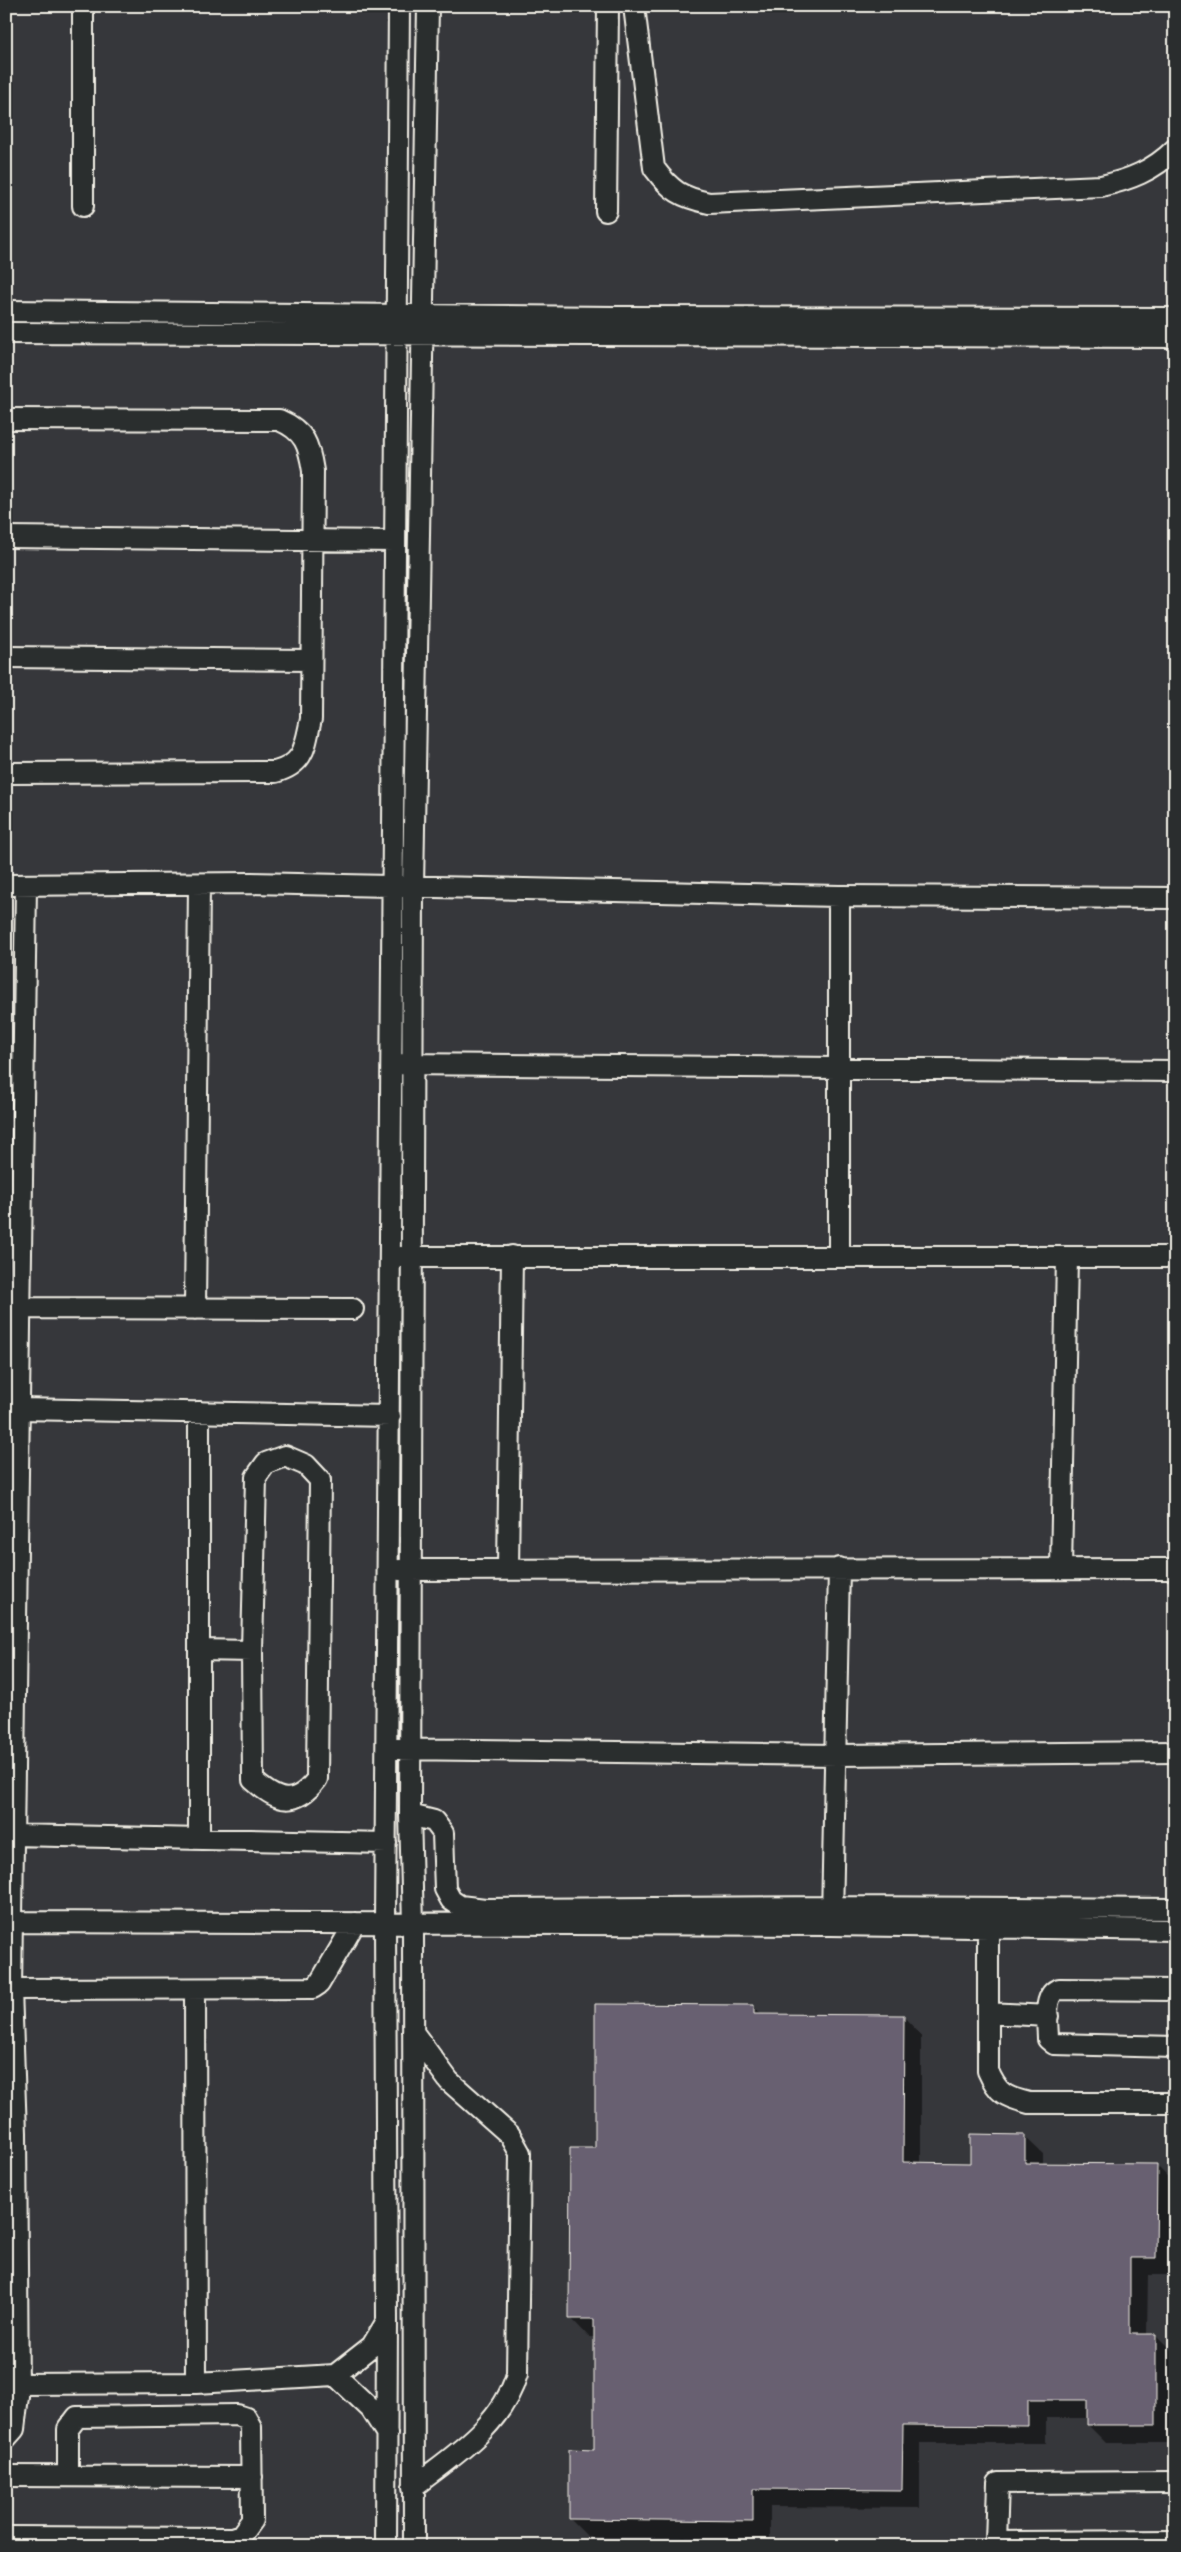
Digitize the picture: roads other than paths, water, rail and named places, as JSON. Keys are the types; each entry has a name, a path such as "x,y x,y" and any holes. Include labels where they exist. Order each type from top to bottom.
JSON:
{"lane":[{"path":"83,6 83,206"},
{"path":"386,2546 388,2319 385,1923 388,1749 394,541 400,6"},
{"path":"414,2546 413,1924 410,1815 413,887 424,336 428,6"},
{"path":"606,211 608,6"},
{"path":"634,6 654,168 667,186 686,198 708,203 1100,186 1125,181 1148,171 1175,149"},
{"path":"6,311 396,314 424,316 1175,318"},
{"path":"6,333 424,336 1175,336"},
{"path":"6,419 280,420 291,424 310,445 313,471 311,719 305,745 299,760 287,769 275,772 6,773"},
{"path":"6,537 394,541"},
{"path":"6,657 311,660"},
{"path":"195,1309 199,884"},
{"path":"6,2438 14,2429 18,2384 12,2288 11,2133 11,1989 21,1308 14,1261 16,885 392,886 839,896 1175,898"},
{"path":"839,896 839,1256"},
{"path":"391,1064 1175,1071"},
{"path":"508,1570 512,1256"},
{"path":"390,1257 1175,1257"},
{"path":"1061,1569 1067,1257"},
{"path":"21,1308 353,1309"},
{"path":"20,1409 390,1416"},
{"path":"199,1839 200,1412"},
{"path":"285,1456 306,1465 320,1480 317,1779 306,1794 285,1799 268,1794 253,1780 252,1651 256,1477 266,1463 285,1456"},
{"path":"833,1916 837,1755 838,1568"},
{"path":"389,1569 1175,1569"},
{"path":"199,1650 252,1651"},
{"path":"388,1749 837,1755 1175,1752"},
{"path":"410,1815 434,1821 443,1833 446,1888 451,1900 460,1906 485,1909 833,1916 988,1927 1175,1930"},
{"path":"13,1835 386,1843"},
{"path":"12,1922 413,1924 1175,1909"},
{"path":"11,1989 313,1988 319,1984 355,1923"},
{"path":"988,1927 988,2071 995,2086 1008,2097 1029,2103 1175,2103"},
{"path":"195,1989 196,2383"},
{"path":"1175,1990 1059,1989 1053,1991 1049,1996 1048,2016 1048,2039 1054,2044 1175,2047"},
{"path":"988,2013 1048,2016"},
{"path":"413,2032 449,2081 510,2134 520,2153 517,2374 512,2391 489,2425 413,2487"},
{"path":"18,2384 196,2383 335,2375 372,2346 388,2319"},
{"path":"335,2375 371,2409 387,2434"},
{"path":"6,2537 232,2538 241,2535 252,2520 252,2427 246,2418 237,2415 77,2418 68,2429 68,2476"},
{"path":"6,2476 252,2477"},
{"path":"1175,2482 998,2483 996,2542 1175,2541"}]}
